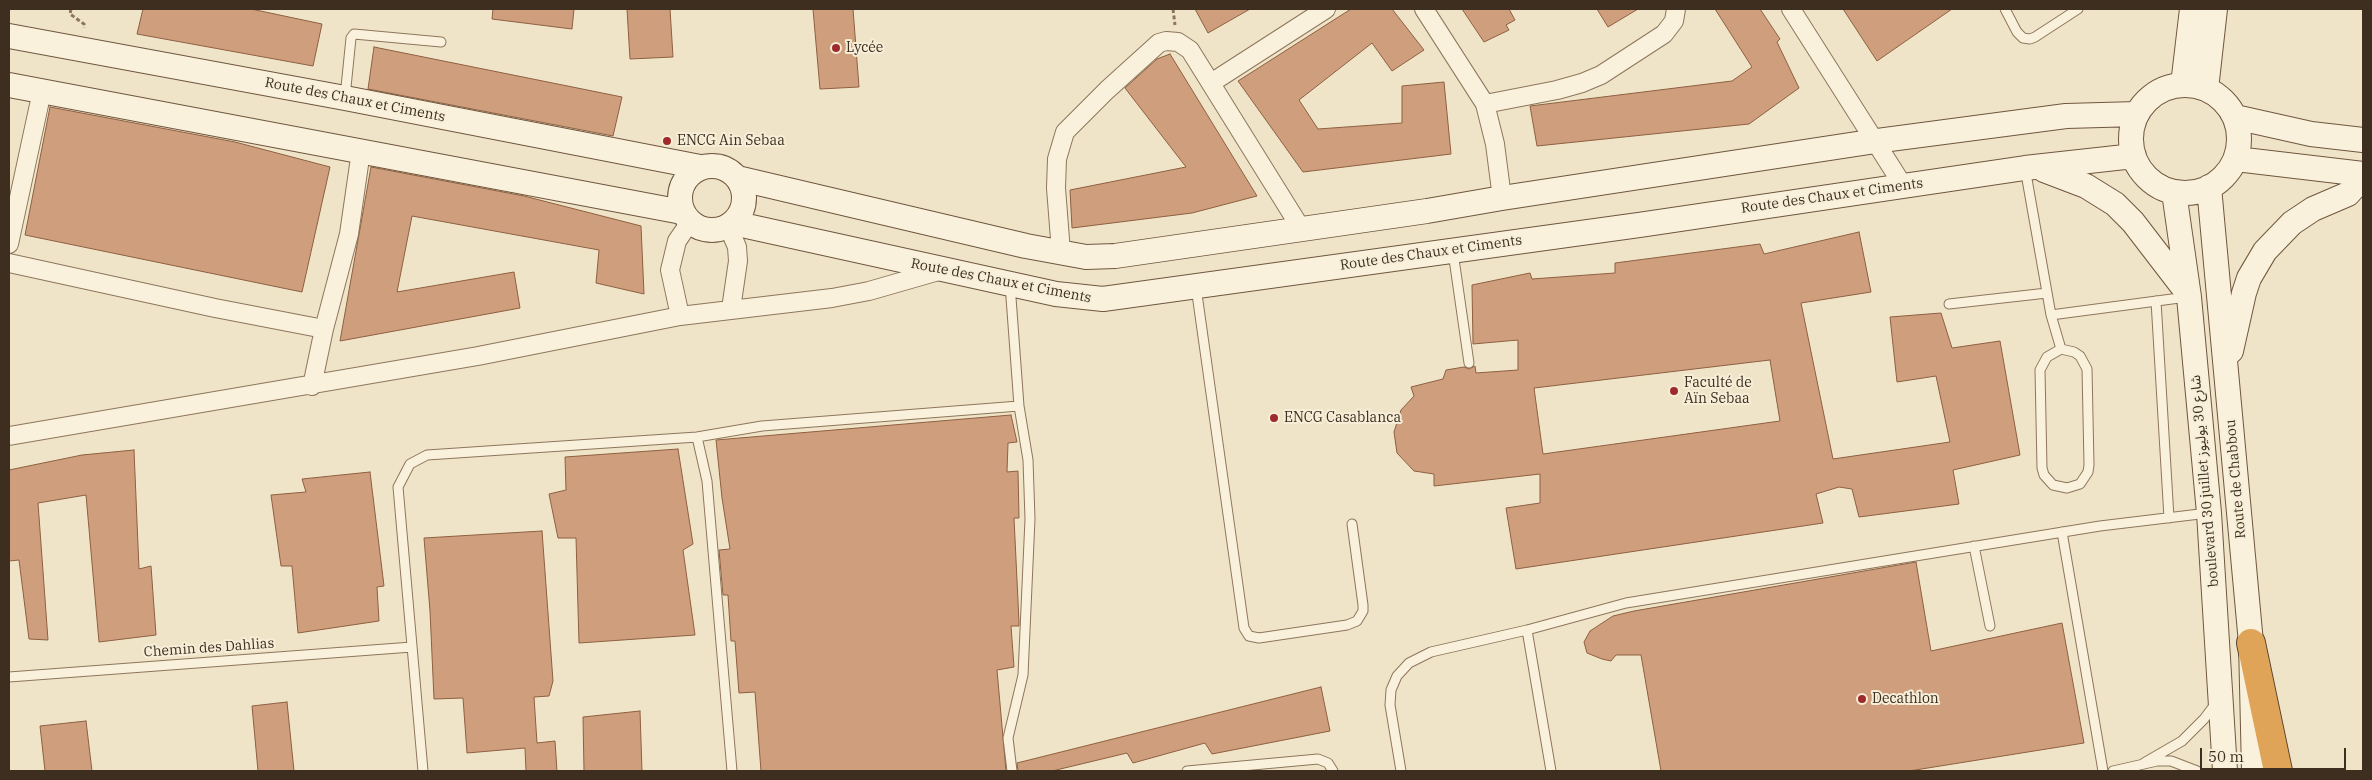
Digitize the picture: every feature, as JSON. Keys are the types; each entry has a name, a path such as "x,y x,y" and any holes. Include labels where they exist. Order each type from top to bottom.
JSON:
{"highway":[{"path":"2251,643 2278,771"}],"street":[{"path":"1211,83 1326,9"},
{"path":"1424,9 1485,104 1495,144 1502,198"},
{"path":"1485,104 1557,90 1601,75 1664,34 1674,21 1676,9"},
{"path":"1791,9 1904,187"},
{"path":"2192,9 2195,87"},
{"path":"2195,87 2215,9"},
{"name":"Route des Chaux et Ciments","path":"9,36 345,98 700,168"},
{"path":"1062,252 1056,188 1057,159 1060,144 1070,127 1159,43 1171,41 1190,50 1302,230"},
{"path":"9,85 361,151 686,217 708,230 730,224 740,213 744,201 743,189 737,178 731,172 716,166 700,168 688,176 681,188 680,203 686,217 677,241 670,270 680,316"},
{"path":"2195,87 2221,98 2235,117 2239,142 2236,159 2224,177 2209,187 2196,192 2174,192 2162,188 2145,175 2134,156 2131,135 2137,114 2152,95 2163,89 2195,87"},
{"path":"9,244 42,91"},
{"path":"737,178 1026,246 1086,256 1115,256 1302,230 1876,141 2066,116 2137,114"},
{"path":"2235,117 2311,134 2363,140"},
{"path":"312,386 324,329 349,234 361,151"},
{"name":"Route des Chaux et Ciments","path":"730,224 1090,300 1117,298 1820,197 1904,187 2029,167 2134,156"},
{"path":"2236,159 2363,175"},
{"path":"2029,167 2075,180 2115,204 2133,222 2188,295"},
{"path":"2226,372 2244,293 2249,278 2265,251 2292,223 2314,209 2348,194 2363,175"},
{"name":"Route de Chabbou","path":"2209,187 2251,643 2254,771"},
{"name":"boulevard 30 juillet شارع 30 يوليوز","path":"2174,192 2188,295 2209,513 2222,694 2225,771"},
{"path":"730,224 737,247 738,261 731,309"},
{"path":"9,263 214,308 324,329"},
{"path":"9,436 312,386 478,356 680,316 832,298 886,286 942,270"}],"lane":[{"path":"2005,9 2020,36 2030,39 2078,9"},
{"path":"345,98 351,38 354,34 441,42"},
{"path":"2029,167 2047,293 2061,349"},
{"path":"1453,250 1469,363"},
{"path":"1010,284 1019,406 1028,460 1030,519 1023,675 1008,738 1012,771"},
{"path":"1196,287 1244,628 1249,636 1258,638 1347,625 1357,621 1363,611 1363,605 1352,524"},
{"path":"1949,304 2047,293"},
{"path":"2051,315 2188,295"},
{"path":"2156,301 2169,518"},
{"path":"2061,349 2074,352 2080,356 2087,369 2089,465 2085,478 2080,484 2067,488 2054,485 2048,481 2042,468 2040,370 2047,356 2061,349"},
{"path":"423,771 398,487 410,464 427,455 697,437 762,426 1019,406"},
{"path":"697,437 707,480 732,771"},
{"path":"1401,771 1390,705 1391,690 1398,676 1409,663 1431,652 1527,630 1626,603 2062,532 2209,513"},
{"path":"2062,532 2103,771"},
{"path":"1974,546 1990,626"},
{"path":"1527,630 1551,771"},
{"name":"Chemin des Dahlias","path":"9,677 412,647"},
{"path":"2113,771 2131,768 2144,763 2170,749 2204,720 2222,694"},
{"path":"1187,771 1318,759 1328,763 1333,771"},
{"path":"2144,763 2171,761 2197,771"}],"building":[{"path":"143,9 251,9 322,24 313,66 137,34"},
{"path":"493,9 574,9 572,29 492,19"},
{"path":"627,9 670,9 673,57 630,59"},
{"name":"Lycée","path":"813,9 853,9 859,87 820,89"},
{"path":"1195,9 1250,9 1208,33"},
{"path":"1351,9 1392,9 1424,50 1392,71 1372,43 1299,100 1318,129 1402,123 1402,86 1444,82 1451,154 1303,172 1238,81"},
{"path":"1462,9 1509,9 1515,20 1506,25 1509,30 1484,42"},
{"path":"1597,9 1638,9 1608,27"},
{"path":"1715,9 1760,9 1780,39 1777,42 1799,88 1749,124 1537,146 1530,106 1732,81 1752,67"},
{"path":"1843,9 1952,9 1877,61"},
{"path":"374,47 622,97 613,136 368,89"},
{"path":"1170,54 1257,196 1192,213 1072,228 1070,190 1186,167 1125,88 1157,59"},
{"path":"50,107 235,142 330,167 302,292 25,235"},
{"path":"371,167 524,196 641,226 644,294 596,283 599,250 412,216 397,292 514,272 520,308 340,341"},
{"path":"1859,232 1871,292 1801,303 1833,459 1950,442 1936,376 1897,382 1890,317 1941,313 1952,348 2000,341 2020,455 1953,470 1959,504 1859,517 1852,489 1839,487 1816,494 1823,523 1516,569 1506,508 1540,503 1540,474 1434,486 1434,474 1414,471 1397,453 1394,432 1401,410 1414,396 1411,387 1443,379 1446,370 1464,367 1469,369 1475,366 1476,373 1518,370 1518,340 1473,344 1472,285 1530,273 1532,279 1615,273 1615,263 1760,244 1764,254","holes":["1770,360 1780,421 1543,454 1534,388"]},
{"path":"1011,415 1017,442 1008,443 1007,472 1018,471 1019,518 1014,518 1019,626 1011,626 1014,667 997,670 1006,771 761,771 755,692 739,693 735,641 731,641 728,595 723,595 719,550 730,549 716,440"},
{"path":"678,449 693,544 683,550 695,635 579,643 576,538 558,538 549,494 566,490 565,457"},
{"path":"134,450 139,569 151,566 156,635 99,642 86,495 38,503 48,640 29,639 19,560 9,561 9,470 82,455"},
{"path":"370,472 384,586 377,587 379,621 298,633 292,566 281,566 271,495 306,492 302,479"},
{"path":"542,531 553,681 549,696 534,697 537,743 555,741 557,771 526,771 525,748 467,753 463,698 434,699 424,538"},
{"name":"Decathlon","path":"1916,562 1931,651 2062,623 2084,743 1909,771 1661,771 1641,655 1616,655 1611,661 1602,659 1587,653 1584,642 1590,631 1613,616"},
{"path":"1321,687 1330,731 1212,754 1205,743 1133,763 1127,753 1052,771 1018,771 1017,763"},
{"path":"287,702 294,771 258,771 252,706"},
{"path":"640,711 642,771 584,771 583,717"},
{"path":"86,721 92,771 45,771 40,726"}],"place":[{"name":"Lycée","path":"836,48"},
{"name":"ENCG Ain Sebaa","path":"667,141"},
{"name":"Faculté de Aïn Sebaa","path":"1674,391"},
{"name":"ENCG Casablanca","path":"1274,418"},
{"name":"Decathlon","path":"1862,699"}]}
